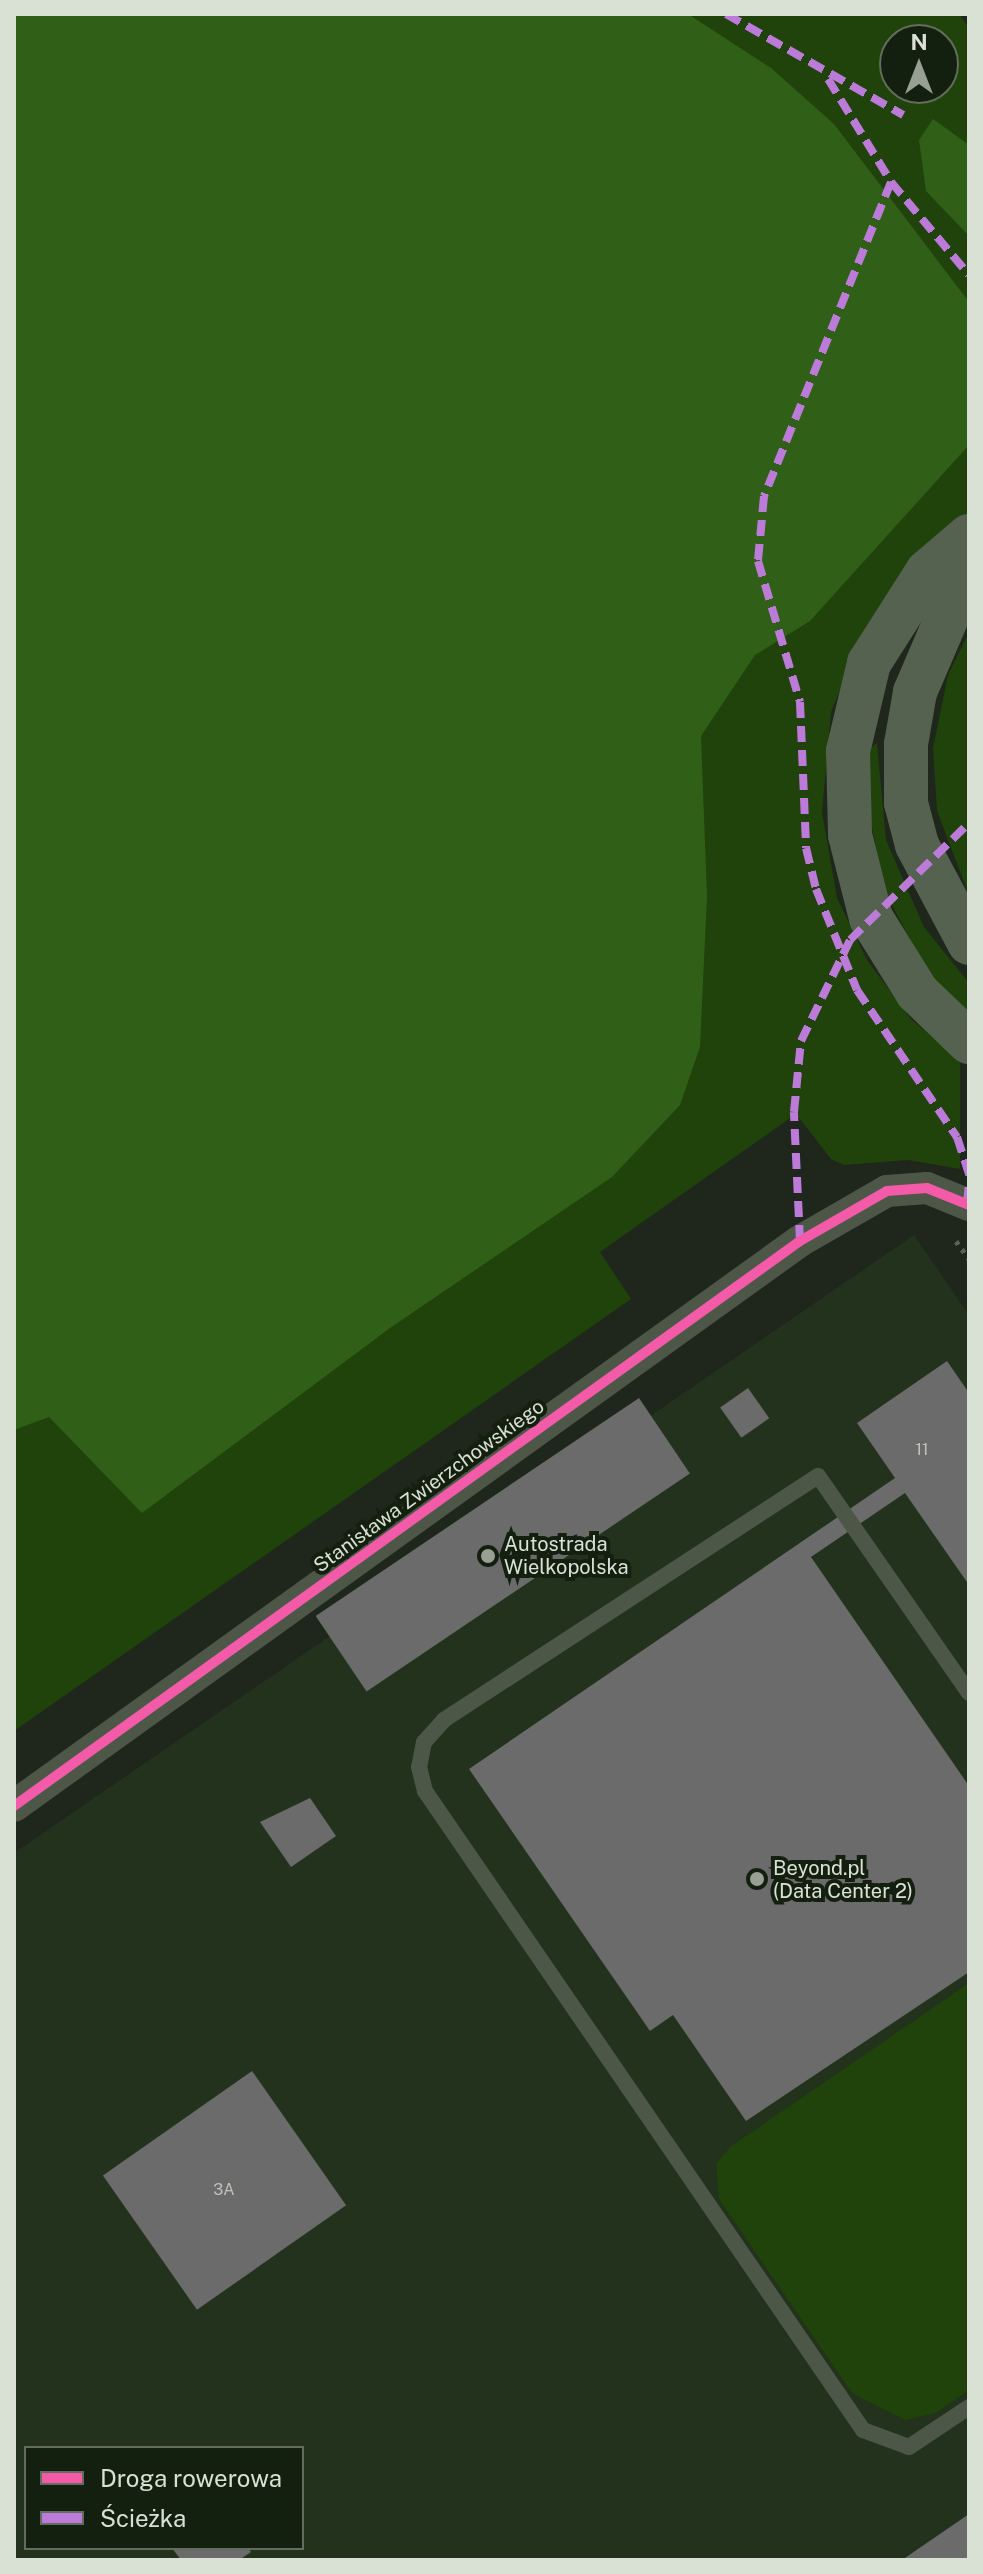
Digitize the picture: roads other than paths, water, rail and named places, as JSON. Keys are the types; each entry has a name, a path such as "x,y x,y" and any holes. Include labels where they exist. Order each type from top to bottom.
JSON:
{"main road":[{"path":"969,536 927,572 869,663 848,751 850,835 871,918 917,992 969,1042"},
{"path":"969,566 915,692 906,803 936,890 969,943"}],"street":[{"name":"Stanisława Zwierzchowskiego","path":"14,1806 869,1199 927,1188 969,1205"}],"lane":[{"path":"969,1693 818,1476 444,1720 424,1742 419,1767 425,1791 863,2430 909,2447 969,2407"}],"place":[{"name":"Autostrada Wielkopolska","path":"488,1556"},
{"name":"Beyond.pl (Data Center 2)","path":"757,1879"}]}
